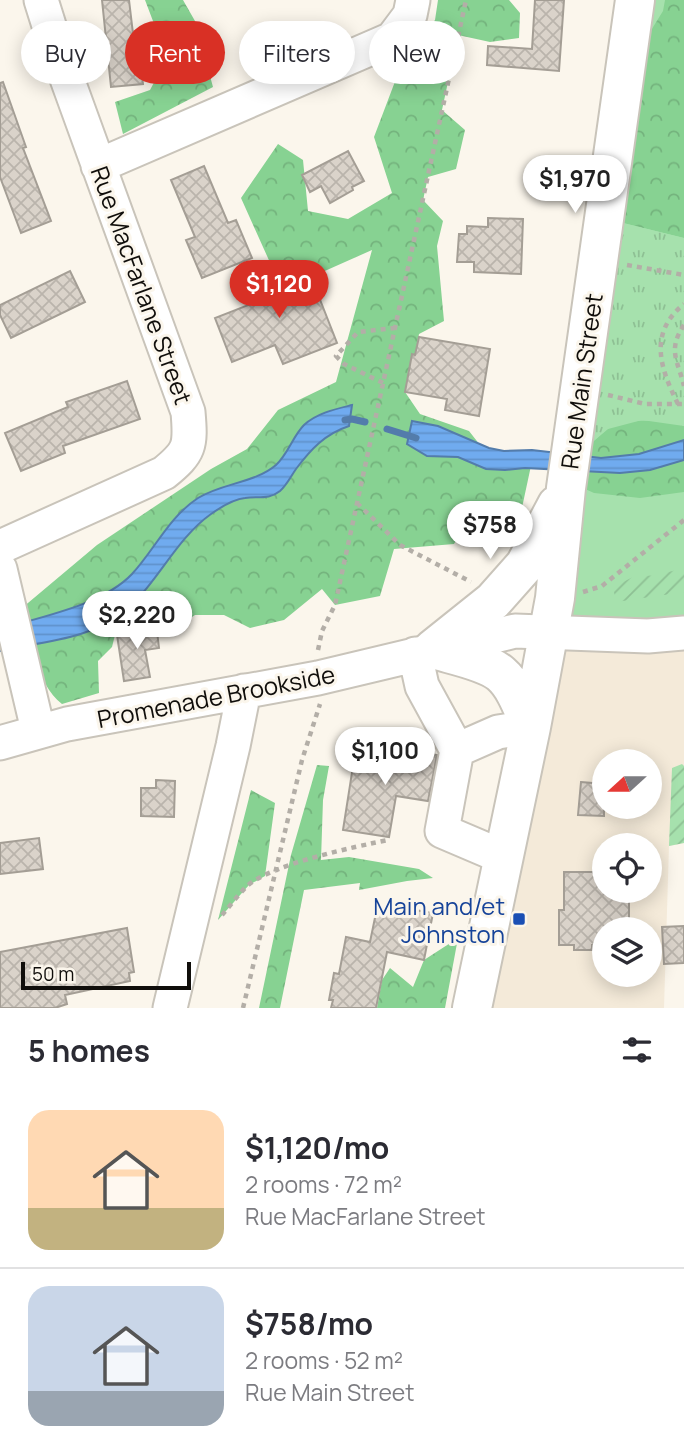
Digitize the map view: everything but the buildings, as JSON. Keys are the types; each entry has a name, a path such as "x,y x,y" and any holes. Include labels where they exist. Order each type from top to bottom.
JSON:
{"main road":[{"name":"Rue Main Street","path":"472,1008 555,598 566,488 635,0"},
{"path":"424,652 493,601 525,565 566,488"},
{"path":"424,652 487,666 502,674 518,696 531,727"}],"street":[{"name":"Rue MacFarlane Street","path":"0,547 164,473 182,458 190,436 188,412 41,0"},
{"path":"98,166 392,39 410,15 413,0"},
{"path":"0,569 38,730"},
{"name":"Promenade Brookside","path":"0,743 38,730 318,678 515,631 648,636 684,633"},
{"path":"424,652 422,686 457,750 442,831 503,857"},
{"path":"170,1008 244,691"},
{"path":"457,750 498,732 531,727"}],"path":[{"path":"317,654 322,631 335,605 466,0"},
{"path":"627,265 684,275"},
{"path":"607,394 645,404 681,404 663,371 662,341 667,321 684,304"},
{"path":"684,325 674,352 684,386"},
{"path":"383,383 344,365 336,356 358,332 395,328"},
{"path":"357,503 401,545 481,587"},
{"path":"590,591 602,586 684,520"},
{"path":"243,1008 302,760 320,707"},
{"path":"218,920 249,885 274,871 349,848 388,840"}],"shaded area":[{"path":"548,632 684,633 684,843 669,846 664,1008 472,1008"}],"green space":[{"path":"145,0 183,0 195,21 153,21"},
{"path":"438,0 509,0 520,13 519,38 490,42 465,37 465,21 435,20"},
{"path":"635,0 684,0 684,633 548,632"},
{"path":"665,0 684,0 684,238 623,223 650,32 663,11"},
{"path":"153,84 212,84 213,87 123,134 115,102 150,90"},
{"path":"394,84 448,84 442,110 465,130 456,169 428,177 423,200 443,221 437,246 444,321 419,334 405,392 420,414 469,431 491,459 532,461 520,517 501,530 469,517 454,544 394,549 380,596 335,605 322,589 284,620 250,628 224,615 195,615 178,626 151,613 116,631 112,647 98,661 99,693 62,704 53,695 40,673 22,608 97,545 211,469 247,449 278,410 336,382 372,250 318,274 272,267 241,198 278,144 303,160 308,211 348,219 392,193 374,137"},
{"path":"623,223 684,238 684,426 655,421 624,423 606,430 589,445"},
{"path":"642,420 684,426 684,492 640,498 594,493 583,488 589,445 608,429"},
{"path":"684,568 684,592 616,602 613,587 633,577 657,575"},
{"path":"682,764 684,843 669,846 672,768"},
{"path":"317,765 329,766 323,800 321,860 349,857 419,869 433,878 359,890 360,883 304,890 280,1008 259,1008 291,855"},
{"path":"251,790 275,803 265,876 249,885 218,920"},
{"path":"458,938 445,1008 377,1008 382,980 390,968 413,987 424,960"}],"water":[{"path":"352,405 349,426 333,433 313,449 280,491 268,497 236,500 211,514 187,536 137,599 113,620 66,638 0,651 0,629 70,609 120,585 132,574 170,524 198,498 268,471 280,461 300,429 309,421 327,412"},
{"path":"412,421 438,426 489,448 504,451 532,450 601,458 639,454 684,440 684,460 650,470 620,473 525,468 486,469 458,457 427,456 407,444"}],"waterway":[{"path":"345,420 365,422"},
{"path":"387,429 416,438"}],"place":[{"name":"Main and/et Johnston","path":"519,919"}]}
